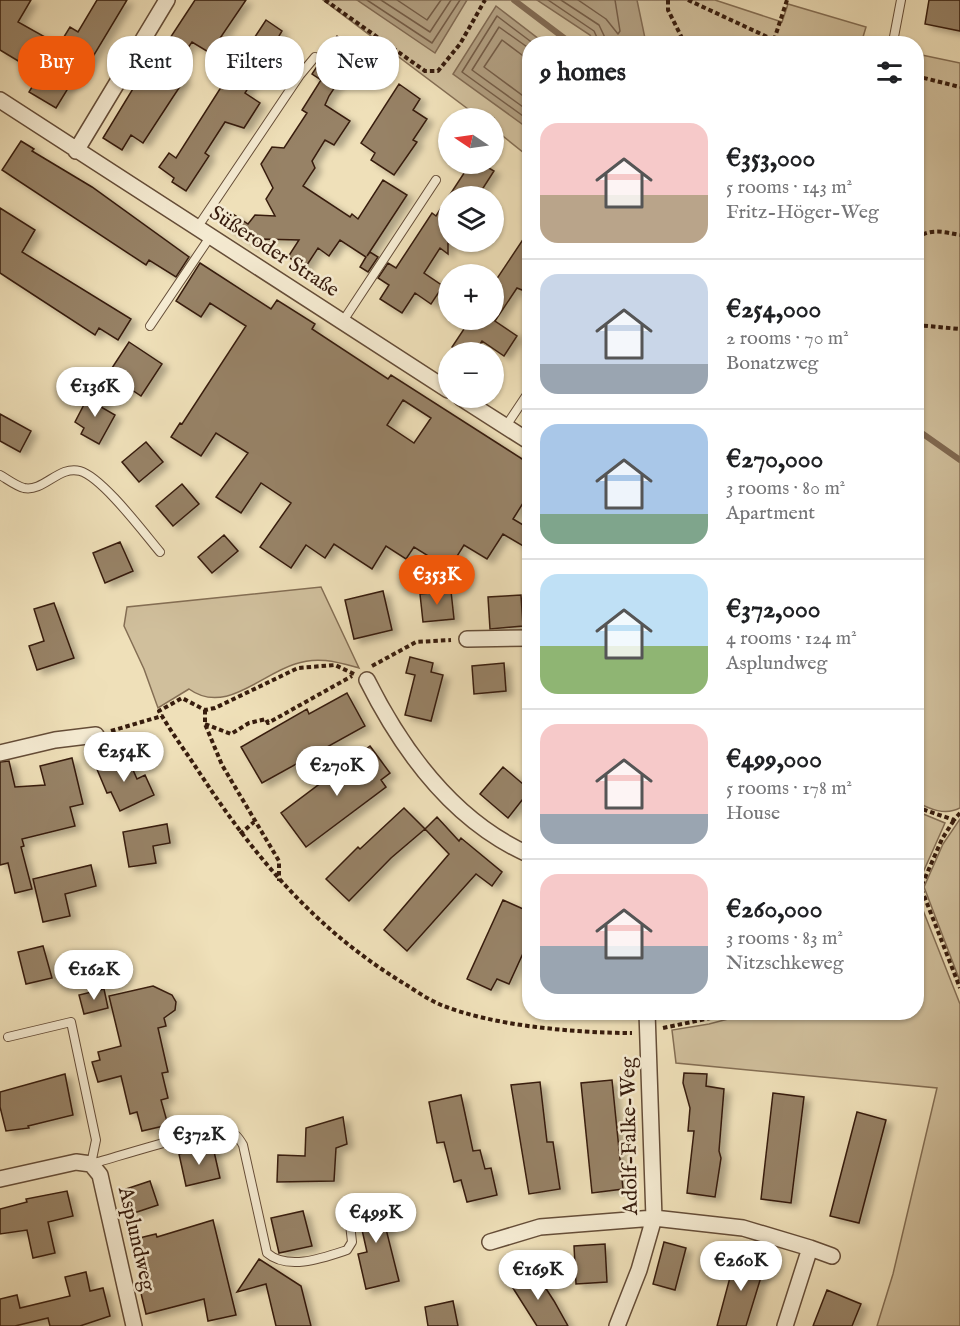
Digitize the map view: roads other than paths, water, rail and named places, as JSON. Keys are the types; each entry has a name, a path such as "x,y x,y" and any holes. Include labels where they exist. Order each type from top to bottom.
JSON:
{"street":[{"path":"76,151 167,0"},
{"name":"Süßeroder Straße","path":"0,100 438,383"},
{"path":"477,408 522,437"},
{"path":"467,639 522,638"},
{"path":"361,677 384,715 425,773 476,825 502,843 522,852"},
{"path":"0,753 55,740 96,735"},
{"name":"Adolf-Falke-Weg","path":"617,1326 639,1270 654,1218 648,1020"},
{"path":"0,1179 76,1162 91,1164"},
{"name":"Asplundweg","path":"91,1164 100,1175 134,1326"},
{"path":"490,1242 540,1227 654,1218 743,1228 832,1256"},
{"path":"785,1326 810,1248"}],"lane":[{"path":"894,36 901,0"},
{"path":"150,326 204,232 315,57"},
{"path":"343,321 436,180"},
{"path":"506,426 522,402"},
{"path":"0,475 23,488 33,488 63,472 80,471 96,479 160,552"},
{"path":"8,1037 71,1022 96,1140 91,1164 198,1135 230,1131 238,1136 243,1144 267,1253 272,1257 289,1264 347,1250 352,1242 350,1224"}],"water":[{"path":"357,0 467,0 435,53"},
{"path":"537,0 637,0 645,36 590,35"},
{"path":"496,6 535,36 522,36 522,124 504,111 504,108 500,108 453,74"}],"waterway":[{"path":"514,0 561,36"},
{"path":"924,435 960,460"}]}
